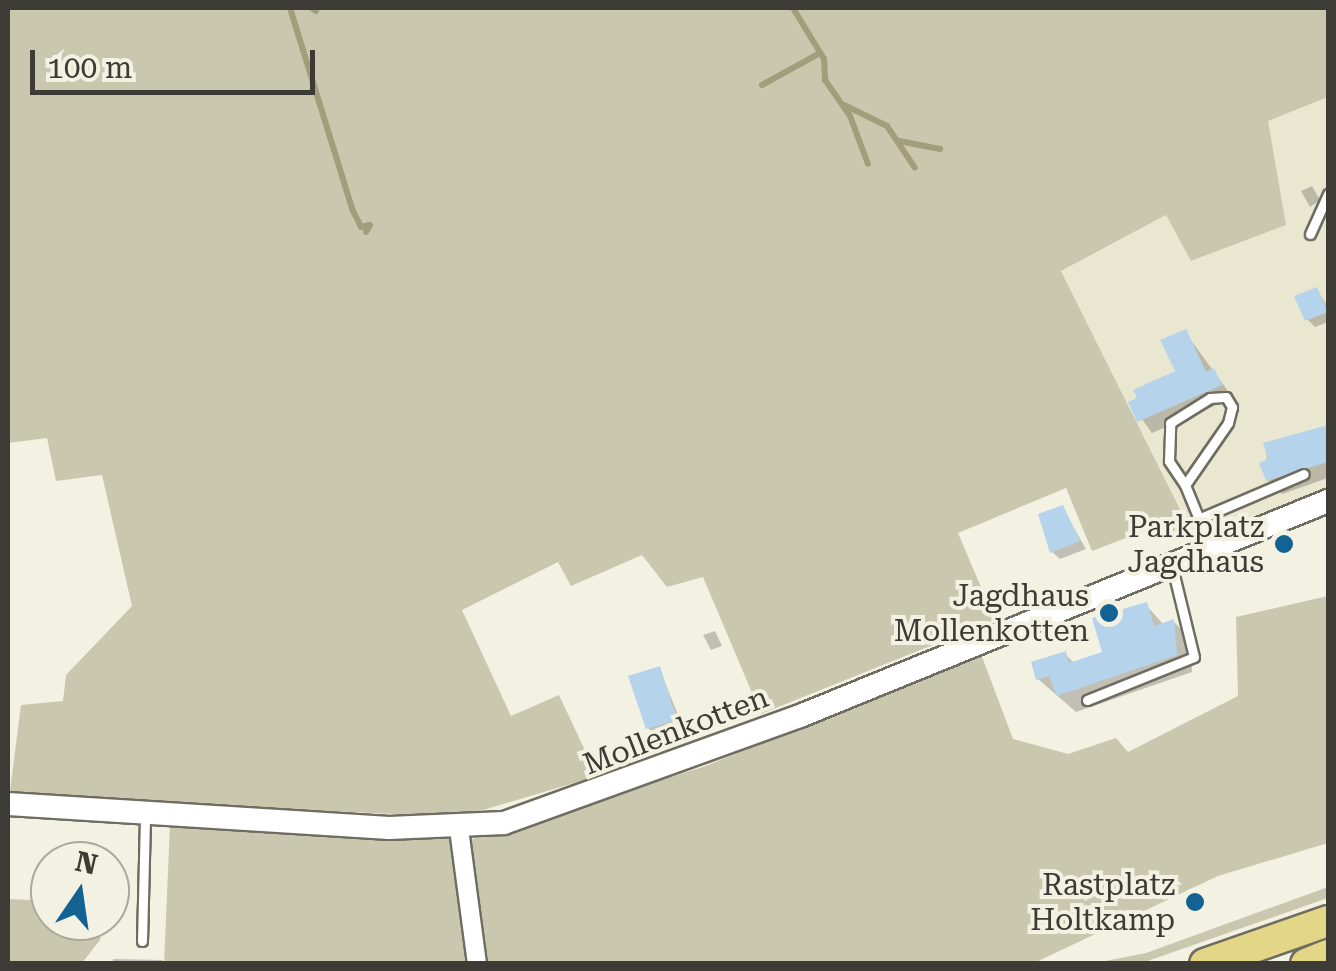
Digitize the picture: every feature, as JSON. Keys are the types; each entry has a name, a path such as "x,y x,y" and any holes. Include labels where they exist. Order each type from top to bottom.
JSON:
{"highway":[{"path":"1206,964 1328,921"},
{"path":"1306,964 1328,956"}],"main road":[{"name":"Mollenkotten","path":"8,804 459,829 504,823 621,785 1328,500"}],"street":[{"path":"459,829 477,964"}],"lane":[{"path":"1310,234 1328,194"},
{"path":"1185,484 1228,423 1232,407 1226,396 1210,398 1170,423 1169,461 1185,484 1196,520 1212,548"},
{"path":"1196,520 1304,474"},
{"path":"1087,700 1194,657 1172,564"},
{"path":"142,941 146,813"}],"shaded area":[{"path":"8,8 1328,8 1328,97 1268,121 1286,225 1191,261 1166,215 1061,271 1195,539 1149,529 1092,551 1066,488 958,533 995,620 761,714 703,577 667,587 642,555 571,586 558,562 462,610 511,716 559,695 597,776 460,817 176,804 10,791 21,705 63,701 66,675 132,606 102,475 56,481 47,438 8,443"},
{"path":"1328,97 1328,490 1199,545 1061,271 1167,215 1192,261 1285,225 1268,121"},
{"path":"1328,596 1328,843 1218,876 1034,963 486,963 470,840 703,767 981,654 1013,739 1068,754 1116,738 1128,752 1238,696 1236,617"},
{"path":"170,825 453,839 468,963 164,964"},
{"path":"1328,887 1328,898 1142,963 1095,963 1146,953"},
{"path":"9,899 30,900 30,941 99,941 82,963 8,963"}],"building":[{"path":"1317,287 1328,312 1305,321 1294,296"},
{"path":"1186,329 1206,372 1214,368 1222,385 1137,422 1128,402 1137,398 1133,390 1175,371 1160,340"},
{"path":"1328,425 1328,462 1266,481 1259,463 1268,459 1263,443"},
{"path":"1063,505 1080,541 1050,553 1038,514"},
{"path":"1147,602 1154,626 1174,619 1177,655 1057,696 1049,676 1036,680 1031,662 1066,651 1069,663 1102,652 1092,618"},
{"path":"660,666 677,720 646,729 628,676"}],"waterway":[{"path":"290,8 353,211 361,227 370,225 366,232"},
{"path":"312,8 316,11"},
{"path":"793,8 824,59 825,80 850,116 868,164"},
{"path":"762,85 820,53"},
{"path":"844,105 887,126 915,168"},
{"path":"899,141 940,149"}],"place":[{"name":"Parkplatz Jagdhaus","path":"1284,544"},
{"name":"Jagdhaus Mollenkotten","path":"1109,613"},
{"name":"Rastplatz Holtkamp","path":"1195,902"}]}
